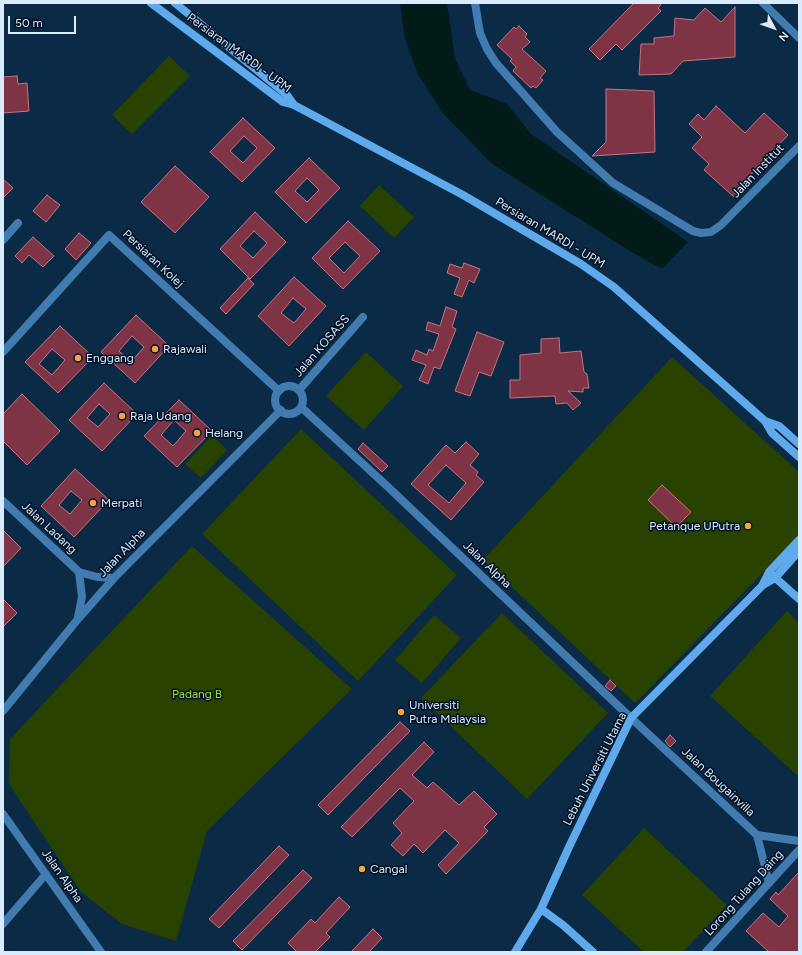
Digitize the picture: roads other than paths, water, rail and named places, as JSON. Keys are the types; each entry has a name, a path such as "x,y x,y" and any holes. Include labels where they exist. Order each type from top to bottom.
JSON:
{"street":[{"name":"Persiaran MARDI - UPM","path":"151,3 283,102 294,105 463,195 581,264 614,287 765,421"},
{"name":"Persiaran MARDI - UPM","path":"175,3 287,95 294,105"},
{"name":"Jalan Institut","path":"475,3 480,33 487,49 496,63 557,132 613,183 693,231 701,233 711,232 721,225 799,146"},
{"path":"763,3 799,38"},
{"path":"3,240 18,224"},
{"name":"Persiaran Kolej","path":"3,352 109,235 279,391"},
{"name":"Jalan KOSASS","path":"299,390 363,317"},
{"path":"287,386 292,386 299,390 303,399 301,407 294,413 285,413 276,403 279,391 287,386"},
{"name":"Jalan Alpha","path":"301,407 410,508 631,718"},
{"name":"Jalan Alpha","path":"3,711 78,619 114,578 281,410"},
{"path":"765,421 779,426 799,444"},
{"path":"765,421 772,433 799,457"},
{"name":"Jalan Ladang","path":"3,501 79,572 96,577 114,578"},
{"name":"Lebuh Universiti Utama","path":"515,952 541,909 631,718 763,585 799,540"},
{"name":"Lebuh Universiti Utama","path":"772,575 799,551"},
{"name":"Jalan Ladang","path":"78,619 82,597 79,572"},
{"path":"772,575 799,599"},
{"name":"Jalan Bougainvilla","path":"631,718 757,835 799,841"},
{"name":"Jalan Alpha","path":"3,814 101,952"},
{"path":"757,835 769,883"},
{"name":"Lorong Tulang Daing","path":"706,952 799,850"},
{"path":"3,924 46,874"},
{"path":"541,909 563,925 593,952"}],"place":[{"name":"Rajawali","path":"155,349"},
{"name":"Enggang","path":"78,358"},
{"name":"Raja Udang","path":"122,416"},
{"name":"Helang","path":"197,433"},
{"name":"Merpati","path":"93,503"},
{"name":"Petanque UPutra","path":"748,526"},
{"name":"Universiti Putra Malaysia","path":"401,712"},
{"name":"Cangal","path":"362,869"}],"park label":[{"name":"Padang B","path":"197,694"}]}
